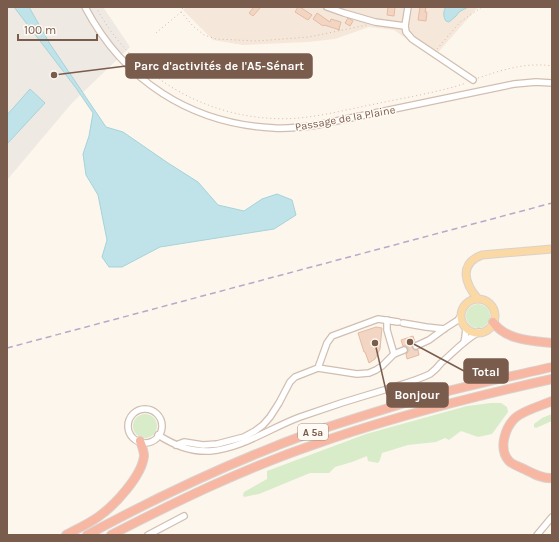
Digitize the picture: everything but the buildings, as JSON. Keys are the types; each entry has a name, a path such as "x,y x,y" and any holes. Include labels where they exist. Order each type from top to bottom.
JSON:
{"highway":[{"path":"493,322 502,332 512,336 531,341 552,343"},
{"name":"A 5a","path":"88,535 152,501 196,480 310,433 410,401 552,367"},
{"name":"A 5a","path":"111,535 198,492 254,467 360,428 410,413 552,379"},
{"path":"552,402 527,411 516,418 508,427 504,438 504,448 506,457 516,466 541,477 552,478"},
{"path":"66,535 99,516 114,504 125,491 136,476 143,462 144,452 140,442"}],"main road":[{"path":"478,299 469,288 466,279 467,267 475,257 482,255 552,249"},
{"path":"478,299 486,301 492,307 494,314 493,322 488,328 479,332 471,331 466,328 462,322 461,316 466,304 470,301 478,299"}],"street":[{"name":"Passage de la Plaine","path":"85,7 111,48 130,68 153,87 198,112 224,121 244,125 276,128 300,128 518,84 536,82 552,83"},
{"path":"327,7 375,22 405,26"},
{"path":"408,7 405,26 406,32 412,40 473,80"},
{"path":"416,346 429,340 444,328 458,320 461,316"},
{"path":"318,368 327,343 332,336 378,319 426,327 444,328"},
{"path":"387,320 387,330 394,354"},
{"path":"464,343 466,328"},
{"path":"158,435 170,443 191,450 209,451 229,447 258,437 278,426 299,418 415,380 431,373 464,343 479,332"},
{"path":"176,445 184,442 203,445 217,444 244,437 263,425 270,417 290,382 295,377 318,368 357,374 369,373 382,366 394,354 404,350"},
{"path":"147,409 154,412 159,417 161,424 158,435 153,440 143,442 133,438 128,428 129,420 133,414 139,410 147,409"},
{"path":"148,535 184,516"},
{"path":"537,535 552,517"}],"path":[{"path":"96,7 123,46 145,68 165,83 175,90 200,102 246,116 300,118 454,87 502,70 519,66 552,66"},
{"path":"156,33 181,12 183,7"},
{"path":"433,54 460,22 482,7"},
{"path":"181,12 193,26 204,35 216,39 257,41 309,37 364,26 375,22"}],"shaded area":[{"path":"7,7 103,7 130,47 72,103 7,180"},
{"path":"186,7 478,7 433,58 394,30 369,27 335,39 308,42 243,45 213,40 183,10"}],"green space":[{"path":"478,304 483,305 489,311 489,321 483,327 478,328 473,327 467,321 466,316 467,311 473,305"},
{"path":"501,403 507,407 508,412 492,434 478,437 461,431 449,440 445,438 436,442 408,445 382,453 378,463 368,461 367,456 335,467 329,473 310,473 259,494 244,497 243,495 244,492 267,479 267,471 366,434 467,406"},
{"path":"145,414 150,415 156,421 156,431 150,437 145,438 140,437 134,431 133,426 134,421 140,415"},
{"path":"552,414 552,421 536,428 534,427 534,424 542,418"}],"water":[{"path":"14,7 29,7 50,44 106,127 123,132 198,182 218,205 244,211 262,199 277,194 292,200 296,215 274,229 160,247 122,267 109,267 102,257 107,240 98,195 86,175 83,154 89,136 93,113 76,88"},
{"path":"446,7 468,7 459,12 449,22 446,21 444,16 444,10"},
{"path":"30,89 45,103 7,144 7,115"}],"tunnel":[{"path":"404,350 416,346"}],"railway":[{"path":"7,348 552,203"}],"place":[{"name":"Parc d'activités de l'A5-Sénart","path":"54,75"},
{"name":"Total","path":"410,342"},
{"name":"Bonjour","path":"375,343"}]}
